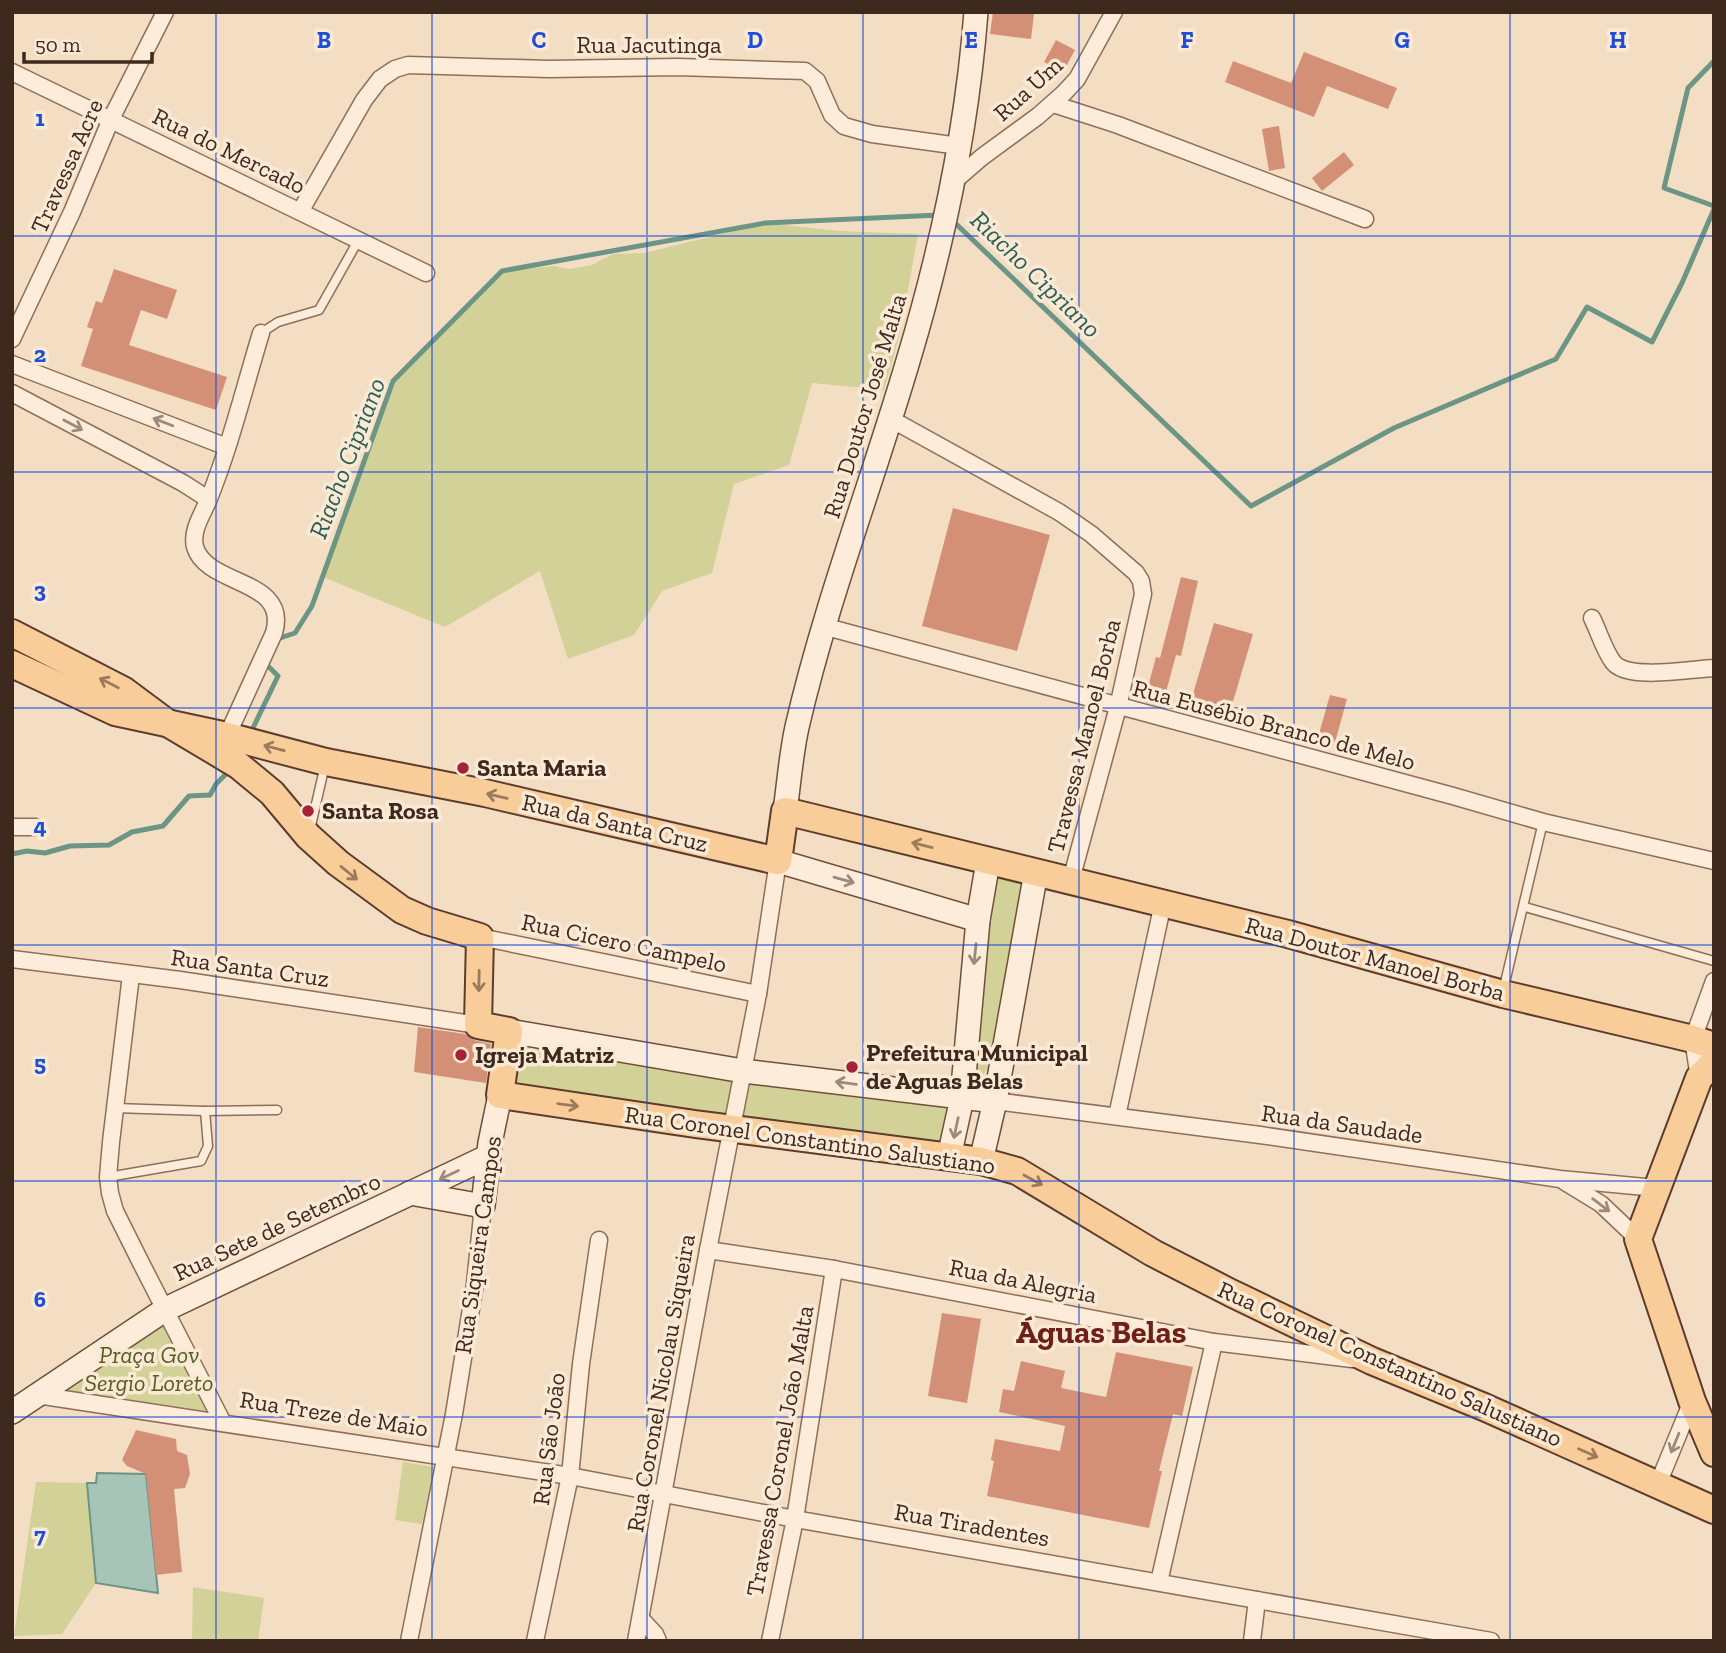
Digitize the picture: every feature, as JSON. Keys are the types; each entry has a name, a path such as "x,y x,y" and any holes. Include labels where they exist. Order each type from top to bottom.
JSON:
{"main road":[{"path":"12,633 123,690 166,722 249,773 272,793 309,836 357,879 402,910 427,921 480,937 478,1025 509,1031"},
{"name":"Rua da Santa Cruz","path":"12,664 115,712 227,736 326,762 485,793 778,861"},
{"path":"778,861 785,811"},
{"name":"Rua Doutor Manoel Borba","path":"785,811 1288,934 1503,994 1703,1043"},
{"name":"Rua Siqueira Campos","path":"500,1095 509,1031"},
{"path":"1706,1070 1638,1238 1692,1401 1714,1453"},
{"name":"Rua Coronel Constantino Salustiano","path":"500,1095 981,1161 1017,1171 1153,1253 1231,1293 1372,1361 1484,1407 1714,1510"}],"street":[{"name":"Travessa Acre","path":"12,339 72,212 111,119 165,12"},
{"name":"Rua Doutor José Malta","path":"785,811 796,730 823,626 908,363 933,274 959,146 970,76 976,12"},
{"name":"Rua Um","path":"952,183 1053,104 1077,79 1114,12"},
{"name":"Rua Jacutinga","path":"301,211 364,100 380,79 408,65 805,71 817,80 832,115 844,126 872,134 959,146"},
{"name":"Rua do Mercado","path":"13,71 426,272"},
{"path":"1053,104 1118,125 1365,219"},
{"path":"227,736 274,633 278,622 277,612 264,596 213,567 198,554 194,540 227,447 261,333"},
{"path":"12,364 227,447"},
{"path":"12,393 183,483 208,499"},
{"name":"Travessa Manoel Borba","path":"889,418 1059,512 1091,534 1136,573 1142,588 1118,707 1071,880"},
{"path":"1592,618 1612,661 1624,670 1643,673 1714,668"},
{"name":"Rua Eusébio Branco de Melo","path":"823,626 1544,822 1714,861"},
{"path":"12,827 36,827"},
{"path":"778,861 978,920"},
{"name":"Rua Coronel Nicolau Siqueira","path":"636,1641 758,994 778,861"},
{"path":"949,1157 962,1098 978,920 988,862"},
{"path":"981,1161 995,1101 1037,872"},
{"path":"1117,1116 1163,903"},
{"name":"Rua Cicero Campelo","path":"480,937 758,994"},
{"name":"Rua Santa Cruz","path":"14,959 194,982 478,1025"},
{"path":"131,975 108,1177 116,1211 223,1423"},
{"path":"1706,1070 1703,1043 1714,981"},
{"path":"509,1031 743,1072 995,1101"},
{"name":"Rua Siqueira Campos","path":"445,1459 475,1284 489,1156 500,1095"},
{"name":"Rua da Saudade","path":"995,1101 1560,1179 1656,1188"},
{"name":"Rua Sete de Setembro","path":"37,1395 166,1309 489,1156"},
{"name":"Rua da Saudade","path":"1560,1179 1601,1204 1638,1238"},
{"name":"Rua Sete de Setembro","path":"410,1193 483,1206"},
{"name":"Rua São João","path":"535,1641 570,1476 576,1400 598,1240"},
{"name":"Rua da Alegria","path":"708,1250 834,1269 1214,1342 1372,1361"},
{"name":"Travessa Coronel João Malta","path":"770,1641 795,1519 834,1269"},
{"path":"1159,1582 1214,1342"},
{"path":"12,1412 37,1395"},
{"name":"Rua Treze de Maio","path":"37,1395 445,1459"},
{"path":"1658,1485 1692,1401"},
{"path":"409,1641 445,1459"},
{"name":"Rua Tiradentes","path":"445,1459 570,1476 795,1519 1491,1641"},
{"path":"1252,1641 1257,1600"},
{"path":"641,1619 658,1641"}],"lane":[{"path":"261,333 278,322 318,310 359,239"},
{"path":"309,836 326,762"},
{"path":"1503,994 1544,822"},
{"path":"1525,907 1714,961"},
{"path":"115,1108 277,1110"},
{"path":"108,1177 201,1161 208,1146 205,1111"}],"green space":[{"path":"765,223 840,231 918,234 900,334 884,390 812,383 789,465 734,484 712,573 662,591 634,635 568,659 540,571 445,627 323,577 393,381 502,271 554,266 570,269 592,265 613,254 645,253"},
{"path":"992,868 1030,878 999,1049 980,1081 971,1043"},
{"path":"512,1037 738,1076 728,1123 505,1092"},
{"path":"747,1076 957,1101 946,1151 733,1127"},
{"name":"Praça Gov Sergio Loreto","path":"163,1315 214,1416 53,1392"},
{"path":"403,1462 434,1467 422,1524 395,1520"},
{"path":"36,1482 87,1483 96,1583 62,1634 14,1636"},
{"path":"193,1587 264,1598 258,1641 192,1641"}],"shaded area":[{"path":"97,1473 146,1474 158,1593 96,1583 87,1483 96,1483"}],"building":[{"path":"993,12 1034,14 1031,39 990,34"},
{"path":"1056,40 1075,50 1063,72 1044,62"},
{"path":"1304,52 1397,88 1388,109 1327,86 1314,117 1225,82 1233,61 1291,83"},
{"path":"1279,126 1285,168 1269,171 1262,129"},
{"path":"1344,152 1354,165 1322,191 1312,178"},
{"path":"114,269 177,290 167,319 141,310 129,345 227,377 216,410 81,366 93,329 87,327 96,301 102,303"},
{"path":"953,508 1050,535 1017,651 922,626"},
{"path":"1181,577 1198,581 1181,656 1176,655 1162,707 1144,702 1156,657 1160,658"},
{"path":"1214,623 1253,634 1229,715 1190,704"},
{"path":"1330,695 1347,699 1334,746 1317,741"},
{"name":"Igreja Matriz","path":"418,1027 465,1034 474,1040 491,1044 486,1083 414,1072"},
{"path":"942,1313 981,1319 967,1403 928,1396"},
{"path":"1116,1352 1193,1367 1182,1416 1173,1414 1149,1528 987,1496 995,1439 1060,1451 1065,1426 999,1412 1003,1389 1014,1391 1021,1361 1065,1371 1061,1388 1106,1397"},
{"path":"136,1430 176,1439 177,1451 187,1455 190,1474 185,1488 174,1489 182,1572 156,1575 146,1474 127,1466 122,1460"}],"waterway":[{"name":"Riacho Cipriano","path":"1714,61 1688,88 1664,188 1714,206"},
{"name":"Riacho Cipriano","path":"953,221 1251,506 1394,428 1556,359 1587,307 1652,342 1682,283 1714,209"},
{"name":"Riacho Cipriano","path":"275,642 295,633 312,606 393,381 502,271 765,223 939,215"},
{"name":"Riacho Cipriano","path":"252,730 278,676 266,664 267,661"},
{"name":"Riacho Cipriano","path":"12,854 27,851 45,853 70,846 109,845 132,832 163,826 189,796 210,795 226,774"}],"place":[{"name":"Santa Maria","path":"463,768"},
{"name":"Santa Rosa","path":"308,811"},
{"name":"Igreja Matriz","path":"461,1055"},
{"name":"Prefeitura Municipal de Aguas Belas","path":"852,1067"}],"district":[{"name":"Águas Belas","path":"1101,1332"}]}
